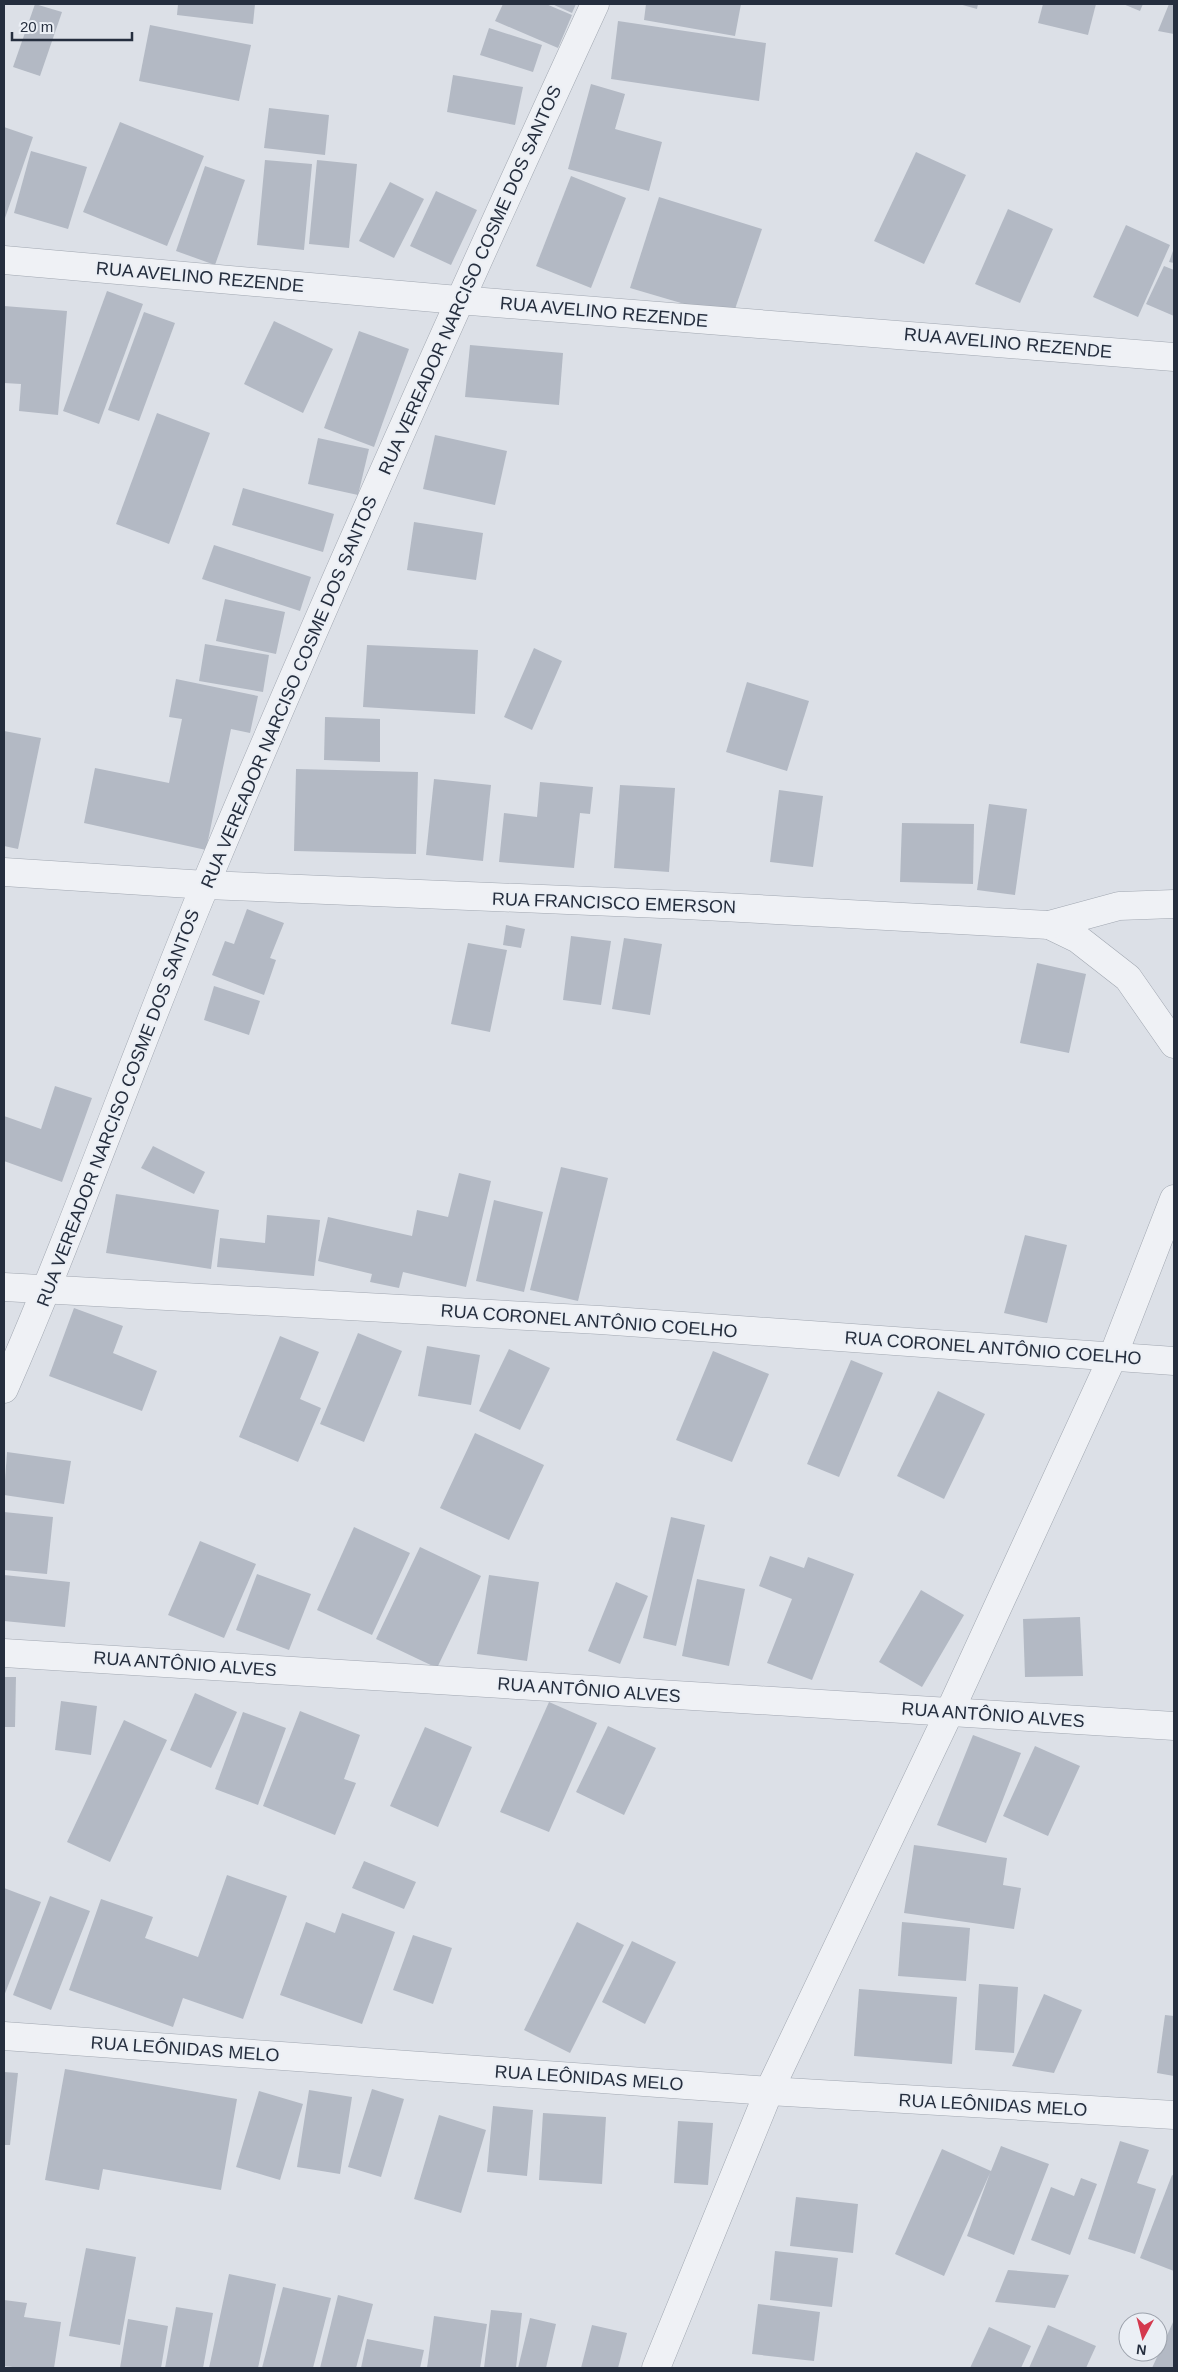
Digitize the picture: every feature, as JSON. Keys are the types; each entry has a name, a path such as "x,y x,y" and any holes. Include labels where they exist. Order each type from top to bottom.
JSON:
{"street":[{"name":"RUA VEREADOR NARCISO COSME DOS SANTOS","path":"4,1389 47,1290 206,885 458,300 595,4"},
{"name":"RUA AVELINO REZENDE","path":"4,260 458,300 1174,357"},
{"name":"RUA FRANCISCO EMERSON","path":"4,872 206,885 685,904 1049,925 1078,940 1128,978 1174,1044"},
{"path":"1049,925 1119,906 1174,904"},
{"path":"656,2368 769,2091 949,1712 1113,1356 1174,1199"},
{"name":"RUA CORONEL ANTÔNIO COELHO","path":"4,1287 590,1320 1174,1361"},
{"name":"RUA ANTÔNIO ALVES","path":"4,1653 1174,1726"},
{"name":"RUA LEÔNIDAS MELO","path":"4,2036 769,2091 1174,2115"}],"building":[{"path":"35,4 62,12 40,76 13,67"},
{"path":"178,4 255,4 253,24 177,15"},
{"path":"503,4 546,4 572,15 558,48 495,21"},
{"path":"552,4 576,4 572,13"},
{"path":"646,4 741,4 735,36 644,20"},
{"path":"959,4 978,4 977,9"},
{"path":"1043,4 1096,4 1088,35 1038,23"},
{"path":"1123,4 1143,4 1140,11"},
{"path":"1169,4 1174,4 1174,34 1158,31"},
{"path":"618,21 766,43 759,101 611,79"},
{"path":"150,25 251,45 239,101 139,81"},
{"path":"489,28 542,45 533,72 480,55"},
{"path":"453,75 523,87 515,125 447,112"},
{"path":"591,84 625,94 615,129 662,142 649,191 568,169"},
{"path":"269,108 329,115 325,155 264,148"},
{"path":"120,122 204,156 167,246 83,212"},
{"path":"4,127 33,137 4,221"},
{"path":"31,151 87,167 68,229 14,213"},
{"path":"916,152 966,175 924,264 874,241"},
{"path":"265,160 312,164 304,250 257,245"},
{"path":"317,160 357,164 349,248 309,244"},
{"path":"205,166 245,180 215,265 176,251"},
{"path":"571,176 626,198 591,288 536,266"},
{"path":"390,182 424,199 394,258 359,241"},
{"path":"436,191 477,210 451,265 410,246"},
{"path":"659,197 762,229 732,318 630,288"},
{"path":"1008,209 1053,229 1020,303 975,284"},
{"path":"1126,225 1170,245 1138,317 1093,297"},
{"path":"1174,248 1174,263 1169,262"},
{"path":"1164,266 1174,270 1174,316 1146,304"},
{"path":"107,291 143,304 99,424 63,411"},
{"path":"4,306 67,311 58,415 19,411 21,384 4,383"},
{"path":"144,312 175,323 139,421 108,410"},
{"path":"274,321 333,349 303,413 244,384"},
{"path":"359,331 409,349 374,447 324,428"},
{"path":"470,345 563,353 559,405 465,397"},
{"path":"157,413 210,433 169,544 116,524"},
{"path":"435,435 507,451 495,505 423,489"},
{"path":"318,438 369,449 358,495 308,484"},
{"path":"243,488 334,514 323,552 232,525"},
{"path":"414,522 483,533 476,580 407,570"},
{"path":"214,545 311,577 300,611 202,579"},
{"path":"225,599 285,612 276,654 216,641"},
{"path":"205,644 269,655 263,692 199,681"},
{"path":"367,645 478,650 475,714 363,707"},
{"path":"534,648 562,661 532,730 504,717"},
{"path":"176,679 258,696 250,733 231,729 206,850 84,823 95,768 169,783 182,719 169,717"},
{"path":"747,682 809,701 787,771 726,752"},
{"path":"325,717 380,719 380,762 324,760"},
{"path":"4,731 41,738 18,849 4,846"},
{"path":"296,769 418,772 416,854 294,851"},
{"path":"434,779 491,785 483,861 426,855"},
{"path":"540,782 593,787 590,814 580,813 574,868 499,862 504,813 537,817"},
{"path":"620,785 675,788 669,872 614,868"},
{"path":"779,790 823,796 813,867 770,862"},
{"path":"989,804 1027,809 1015,895 977,890"},
{"path":"902,823 974,824 973,884 900,882"},
{"path":"247,909 284,923 270,958 276,960 264,995 212,975 225,941 234,944"},
{"path":"506,925 525,929 521,948 503,945"},
{"path":"571,936 611,941 601,1005 563,1000"},
{"path":"624,938 662,944 650,1015 612,1009"},
{"path":"468,943 507,950 490,1032 451,1024"},
{"path":"1037,963 1086,974 1069,1053 1020,1043"},
{"path":"214,986 260,1001 249,1035 204,1020"},
{"path":"55,1086 92,1098 62,1182 4,1161 4,1116 41,1129"},
{"path":"153,1146 205,1172 194,1194 141,1168"},
{"path":"561,1167 608,1178 578,1301 530,1290"},
{"path":"459,1173 491,1181 466,1287 403,1272 399,1288 370,1282 372,1274 318,1261 328,1217 412,1236 417,1210 448,1217"},
{"path":"116,1194 219,1210 211,1269 106,1253"},
{"path":"494,1200 543,1212 524,1292 476,1281"},
{"path":"267,1215 320,1220 314,1276 217,1267 220,1238 265,1243"},
{"path":"1025,1235 1067,1245 1047,1323 1004,1313"},
{"path":"74,1308 123,1326 113,1353 157,1371 142,1411 49,1376"},
{"path":"358,1333 402,1351 364,1442 320,1424"},
{"path":"280,1336 319,1352 300,1399 321,1408 298,1462 239,1437"},
{"path":"427,1346 480,1355 471,1405 418,1396"},
{"path":"509,1349 550,1368 520,1430 479,1411"},
{"path":"713,1351 769,1374 732,1462 676,1440"},
{"path":"851,1360 883,1373 839,1477 807,1464"},
{"path":"938,1391 985,1414 944,1499 897,1476"},
{"path":"475,1433 544,1465 509,1540 440,1508"},
{"path":"7,1452 71,1461 64,1504 4,1495"},
{"path":"4,1512 53,1517 47,1574 4,1570"},
{"path":"671,1517 705,1525 676,1646 643,1638"},
{"path":"354,1527 410,1553 372,1635 317,1610"},
{"path":"200,1541 256,1564 224,1638 168,1615"},
{"path":"420,1547 481,1576 437,1668 376,1639"},
{"path":"770,1556 804,1568 808,1557 854,1574 812,1680 767,1663 792,1599 759,1586"},
{"path":"257,1574 311,1594 289,1650 236,1630"},
{"path":"4,1575 70,1582 65,1627 4,1621"},
{"path":"489,1575 539,1582 527,1661 477,1654"},
{"path":"697,1579 745,1589 729,1666 682,1656"},
{"path":"616,1582 648,1596 620,1664 588,1651"},
{"path":"921,1590 964,1615 922,1687 879,1662"},
{"path":"1080,1617 1083,1676 1025,1677 1023,1619"},
{"path":"4,1677 16,1677 15,1727 4,1727"},
{"path":"195,1693 237,1712 211,1768 170,1750"},
{"path":"61,1701 97,1706 91,1755 55,1750"},
{"path":"549,1702 597,1723 549,1832 500,1812"},
{"path":"300,1711 360,1735 344,1779 356,1783 335,1835 263,1806"},
{"path":"243,1712 286,1728 258,1805 215,1789"},
{"path":"124,1720 167,1740 110,1862 67,1842"},
{"path":"608,1726 656,1748 624,1815 576,1792"},
{"path":"425,1727 472,1747 438,1827 390,1806"},
{"path":"973,1735 1021,1753 986,1843 937,1825"},
{"path":"1035,1746 1080,1766 1048,1836 1003,1816"},
{"path":"914,1845 1007,1858 1003,1885 1021,1888 1014,1929 904,1913"},
{"path":"364,1861 416,1882 404,1909 352,1888"},
{"path":"227,1875 287,1896 243,2019 183,1998 173,2027 69,1990 101,1899 153,1917 145,1938 198,1957"},
{"path":"4,1888 41,1902 4,1996"},
{"path":"50,1896 90,1911 51,2010 13,1995"},
{"path":"342,1913 395,1932 362,2024 280,1995 306,1922 335,1933"},
{"path":"577,1922 624,1945 570,2053 524,2030"},
{"path":"902,1922 970,1928 966,1981 898,1976"},
{"path":"413,1935 452,1948 433,2004 393,1990"},
{"path":"632,1941 676,1962 645,2024 602,2002"},
{"path":"979,1984 1018,1987 1014,2053 975,2050"},
{"path":"859,1989 957,1997 952,2064 854,2056"},
{"path":"1044,1994 1082,2010 1054,2073 1012,2066"},
{"path":"1165,2015 1174,2016 1174,2076 1157,2073"},
{"path":"65,2069 237,2099 221,2190 103,2169 99,2190 45,2180"},
{"path":"4,2072 18,2073 10,2145 4,2145"},
{"path":"372,2089 404,2099 381,2177 348,2167"},
{"path":"309,2090 352,2097 340,2174 297,2167"},
{"path":"259,2091 303,2104 280,2180 236,2167"},
{"path":"493,2106 533,2110 527,2176 487,2172"},
{"path":"543,2113 606,2117 602,2184 539,2180"},
{"path":"439,2115 486,2130 461,2213 414,2199"},
{"path":"678,2121 713,2123 708,2185 674,2183"},
{"path":"1120,2141 1149,2150 1137,2183 1156,2189 1135,2254 1088,2239"},
{"path":"1001,2146 1049,2164 1014,2255 967,2236 990,2173 944,2276 895,2254 942,2149 991,2171"},
{"path":"1172,2175 1174,2176 1174,2271 1140,2258"},
{"path":"1081,2178 1097,2184 1070,2255 1031,2240 1051,2187 1074,2196"},
{"path":"796,2197 858,2204 853,2253 790,2246"},
{"path":"86,2248 136,2257 120,2345 69,2336"},
{"path":"775,2251 838,2258 832,2307 770,2300"},
{"path":"1008,2270 1069,2275 1055,2308 995,2302"},
{"path":"229,2274 276,2284 258,2368 209,2368"},
{"path":"283,2287 331,2298 313,2368 262,2368"},
{"path":"338,2295 373,2304 356,2368 320,2368"},
{"path":"4,2300 27,2303 24,2317 61,2322 54,2368 4,2366"},
{"path":"758,2304 820,2312 814,2361 752,2354"},
{"path":"176,2307 213,2313 203,2368 165,2368"},
{"path":"491,2310 522,2313 516,2368 484,2368"},
{"path":"434,2316 487,2324 480,2368 427,2368"},
{"path":"530,2318 556,2324 546,2368 518,2368"},
{"path":"128,2319 168,2326 161,2368 120,2368"},
{"path":"1174,2320 1174,2368 1152,2368 1155,2362 1168,2362 1168,2333"},
{"path":"592,2325 627,2333 618,2368 581,2368"},
{"path":"1048,2325 1096,2346 1086,2368 1029,2368"},
{"path":"989,2327 1031,2346 1021,2368 970,2368"},
{"path":"367,2339 424,2350 420,2368 361,2368"}]}
